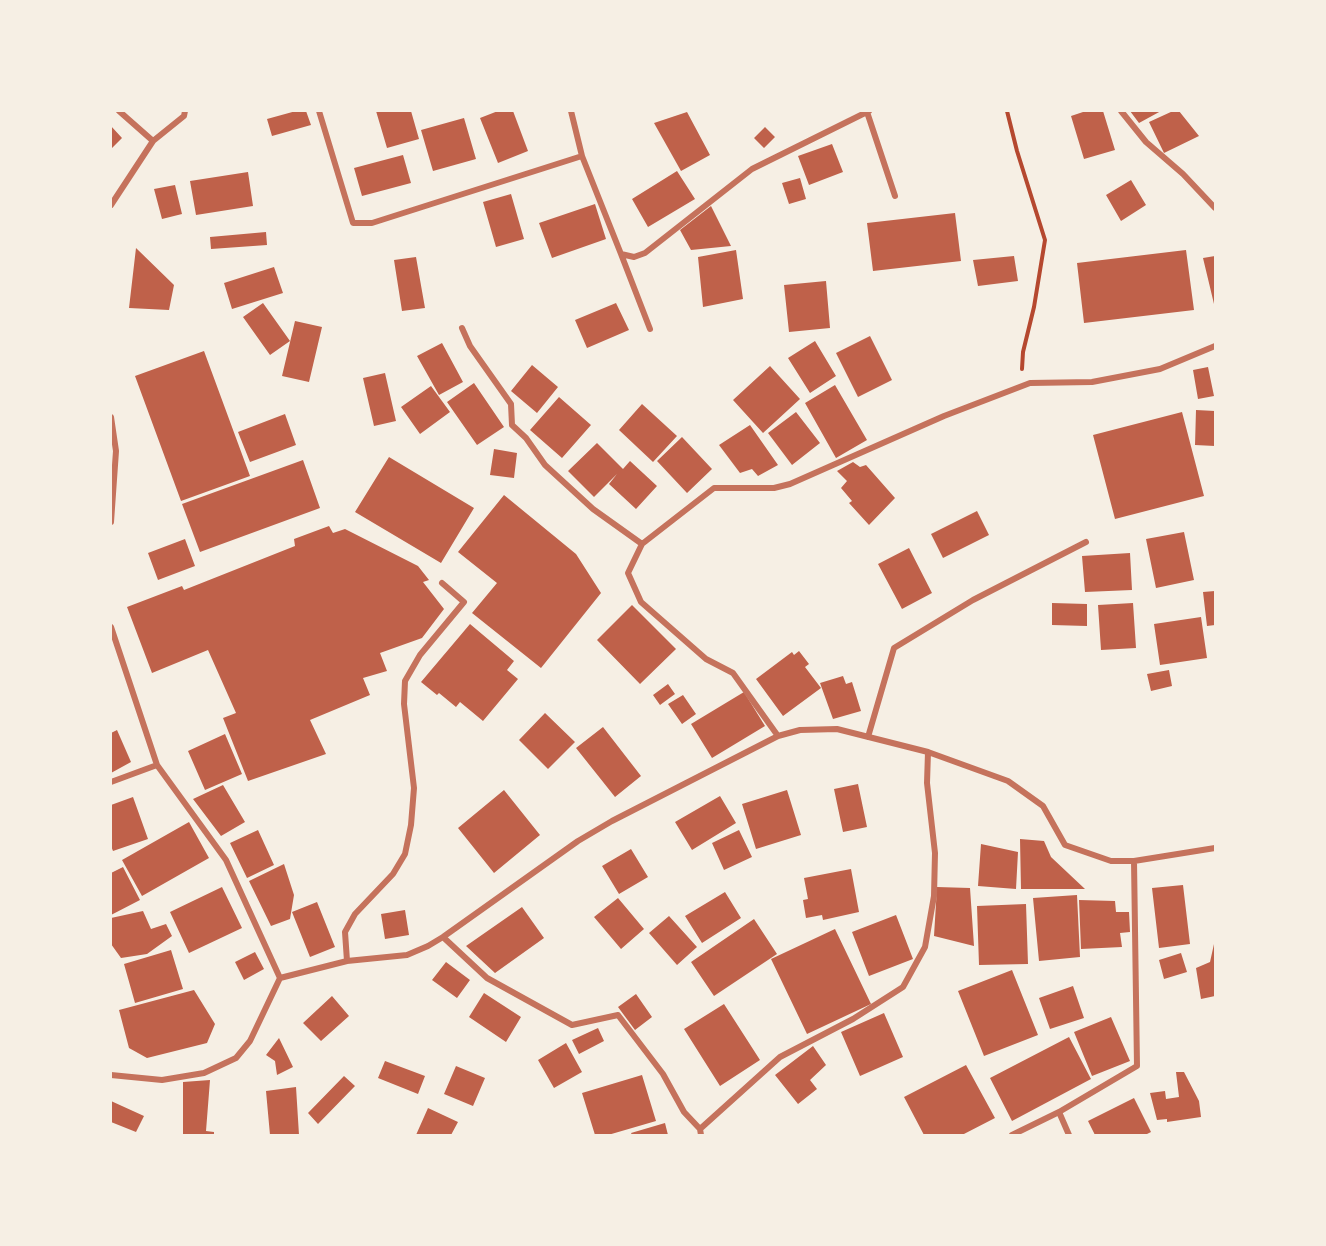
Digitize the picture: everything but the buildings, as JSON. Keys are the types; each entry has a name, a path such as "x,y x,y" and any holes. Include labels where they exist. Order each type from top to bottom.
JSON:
{"street":[{"path":"119,111 153,141"},
{"path":"319,111 353,223 372,223 582,156"},
{"path":"571,111 582,156 650,329"},
{"path":"1121,111 1146,142 1183,174 1215,208"},
{"path":"621,254 634,257 645,253 752,169 868,112 895,195"},
{"path":"111,205 153,141 186,113"},
{"path":"462,328 470,346 512,404 512,424 526,438 545,465 593,509 642,544"},
{"path":"778,736 733,673 706,660 641,602 628,573 642,544 714,488 774,488 790,484 944,416 1030,384 1092,382 1160,369 1215,346"},
{"path":"111,417 116,451 111,522"},
{"path":"868,737 894,648 973,600 1086,542"},
{"path":"347,961 345,932 355,914 393,874 405,854 411,825 414,788 404,704 405,681 420,655 465,602 442,582"},
{"path":"111,627 157,765 226,860 280,978"},
{"path":"280,978 347,961 407,955 443,937 578,841 612,821 778,736 800,730 837,729 928,752 1008,781 1044,806 1065,845 1111,861 1134,861 1215,848"},
{"path":"443,937 486,978 572,1025 618,1016 663,1074 684,1112 701,1132 780,1057 853,1019 903,987 925,947 934,896 935,853 927,783 928,752"},
{"path":"111,782 157,765"},
{"path":"1011,1135 1059,1112 1137,1066 1134,861"},
{"path":"111,1075 162,1080 204,1073 237,1058 250,1041 280,978"},
{"path":"1059,1112 1069,1135"}],"path":[{"path":"1007,111 1045,240 1021,368 1030,384"}]}
